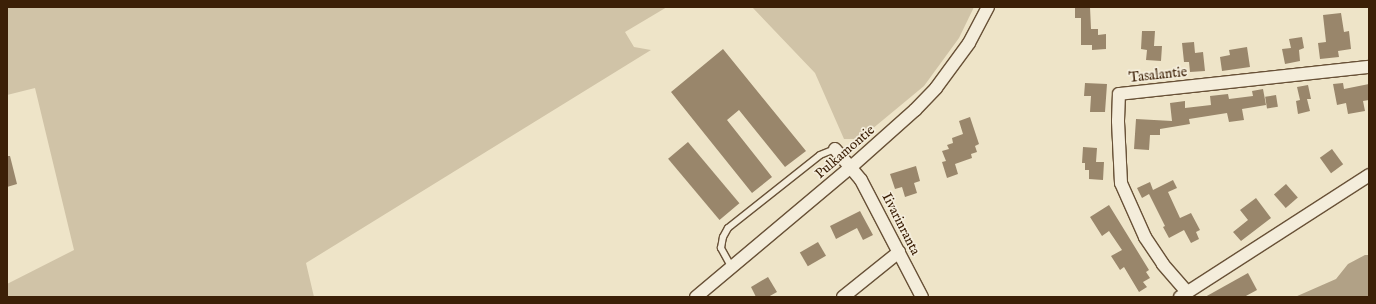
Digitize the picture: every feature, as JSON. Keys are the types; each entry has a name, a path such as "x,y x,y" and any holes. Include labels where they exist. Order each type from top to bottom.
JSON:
{"street":[{"name":"Pulkamontie","path":"696,297 851,167 915,110 936,88 969,42 988,7"},
{"name":"Tasalantie","path":"1369,67 1119,94 1118,121 1121,183 1145,237 1184,294 1369,175"},
{"name":"Iivarinranta","path":"835,149 861,180 922,297"},
{"path":"843,297 899,252"}],"lane":[{"path":"732,268 721,248 723,237 728,228 820,155 835,149"}],"shaded area":[{"path":"7,7 667,7 625,32 634,47 651,50 306,263 314,297 7,297 7,284 74,250 35,88 7,95"},
{"path":"752,7 974,7 959,38 924,86 860,139 844,139 815,73"},
{"path":"1365,255 1369,255 1369,297 1295,297 1336,279 1348,264"}],"building":[{"path":"1075,7 1090,7 1091,29 1098,29 1098,35 1106,34 1106,49 1092,50 1092,45 1081,45 1081,18 1075,18"},
{"path":"1341,13 1344,32 1349,31 1351,49 1338,51 1339,57 1320,59 1318,43 1326,42 1323,15"},
{"path":"1142,31 1155,31 1154,46 1162,46 1161,61 1146,60 1147,50 1141,49"},
{"path":"1302,37 1304,48 1299,50 1300,61 1285,64 1282,49 1291,48 1289,39"},
{"path":"1194,42 1195,53 1203,52 1205,71 1190,72 1189,62 1184,62 1182,43"},
{"path":"1247,47 1250,67 1222,71 1220,57 1230,55 1229,50"},
{"path":"723,49 806,151 785,167 739,110 727,120 772,177 752,193 671,92"},
{"path":"1085,83 1107,84 1105,112 1090,112 1091,96 1084,96"},
{"path":"1343,83 1344,89 1369,84 1369,100 1363,101 1365,111 1348,114 1346,103 1337,105 1333,84"},
{"path":"1308,85 1311,99 1307,99 1310,111 1298,114 1296,101 1300,100 1297,87"},
{"path":"1263,89 1266,105 1242,109 1244,120 1229,122 1227,113 1189,119 1190,124 1160,129 1160,135 1150,135 1149,150 1134,149 1136,119 1172,121 1170,103 1185,101 1185,108 1211,105 1210,96 1228,94 1229,99 1253,96 1252,91"},
{"path":"1276,95 1278,107 1267,109 1265,97"},
{"path":"970,117 979,144 975,146 977,152 971,154 972,158 955,164 958,174 947,178 942,162 946,161 942,151 949,149 947,145 953,143 952,138 963,134 959,121"},
{"path":"688,142 739,203 720,220 668,159"},
{"path":"1083,147 1097,148 1096,162 1104,162 1103,180 1089,179 1089,170 1085,170 1085,163 1082,163"},
{"path":"1332,149 1343,164 1331,173 1320,158"},
{"path":"7,156 10,156 17,184 7,187"},
{"path":"916,166 920,181 914,183 917,193 905,197 902,187 895,189 890,174"},
{"path":"1173,180 1177,188 1168,192 1180,218 1191,213 1200,230 1196,232 1199,239 1191,243 1184,230 1169,238 1163,227 1165,226 1149,194 1142,198 1137,188 1150,182 1153,190"},
{"path":"1286,184 1298,198 1286,208 1274,194"},
{"path":"1256,198 1271,218 1241,241 1233,232 1248,220 1240,210"},
{"path":"1109,205 1149,270 1146,272 1150,278 1143,282 1147,287 1139,292 1124,267 1120,270 1111,256 1122,250 1109,231 1102,236 1090,217"},
{"path":"860,211 873,235 863,240 857,228 836,239 830,226"},
{"path":"818,242 826,256 808,266 800,252"},
{"path":"1248,273 1257,290 1244,297 1205,297"},
{"path":"768,277 777,292 768,297 756,297 751,287"}]}
